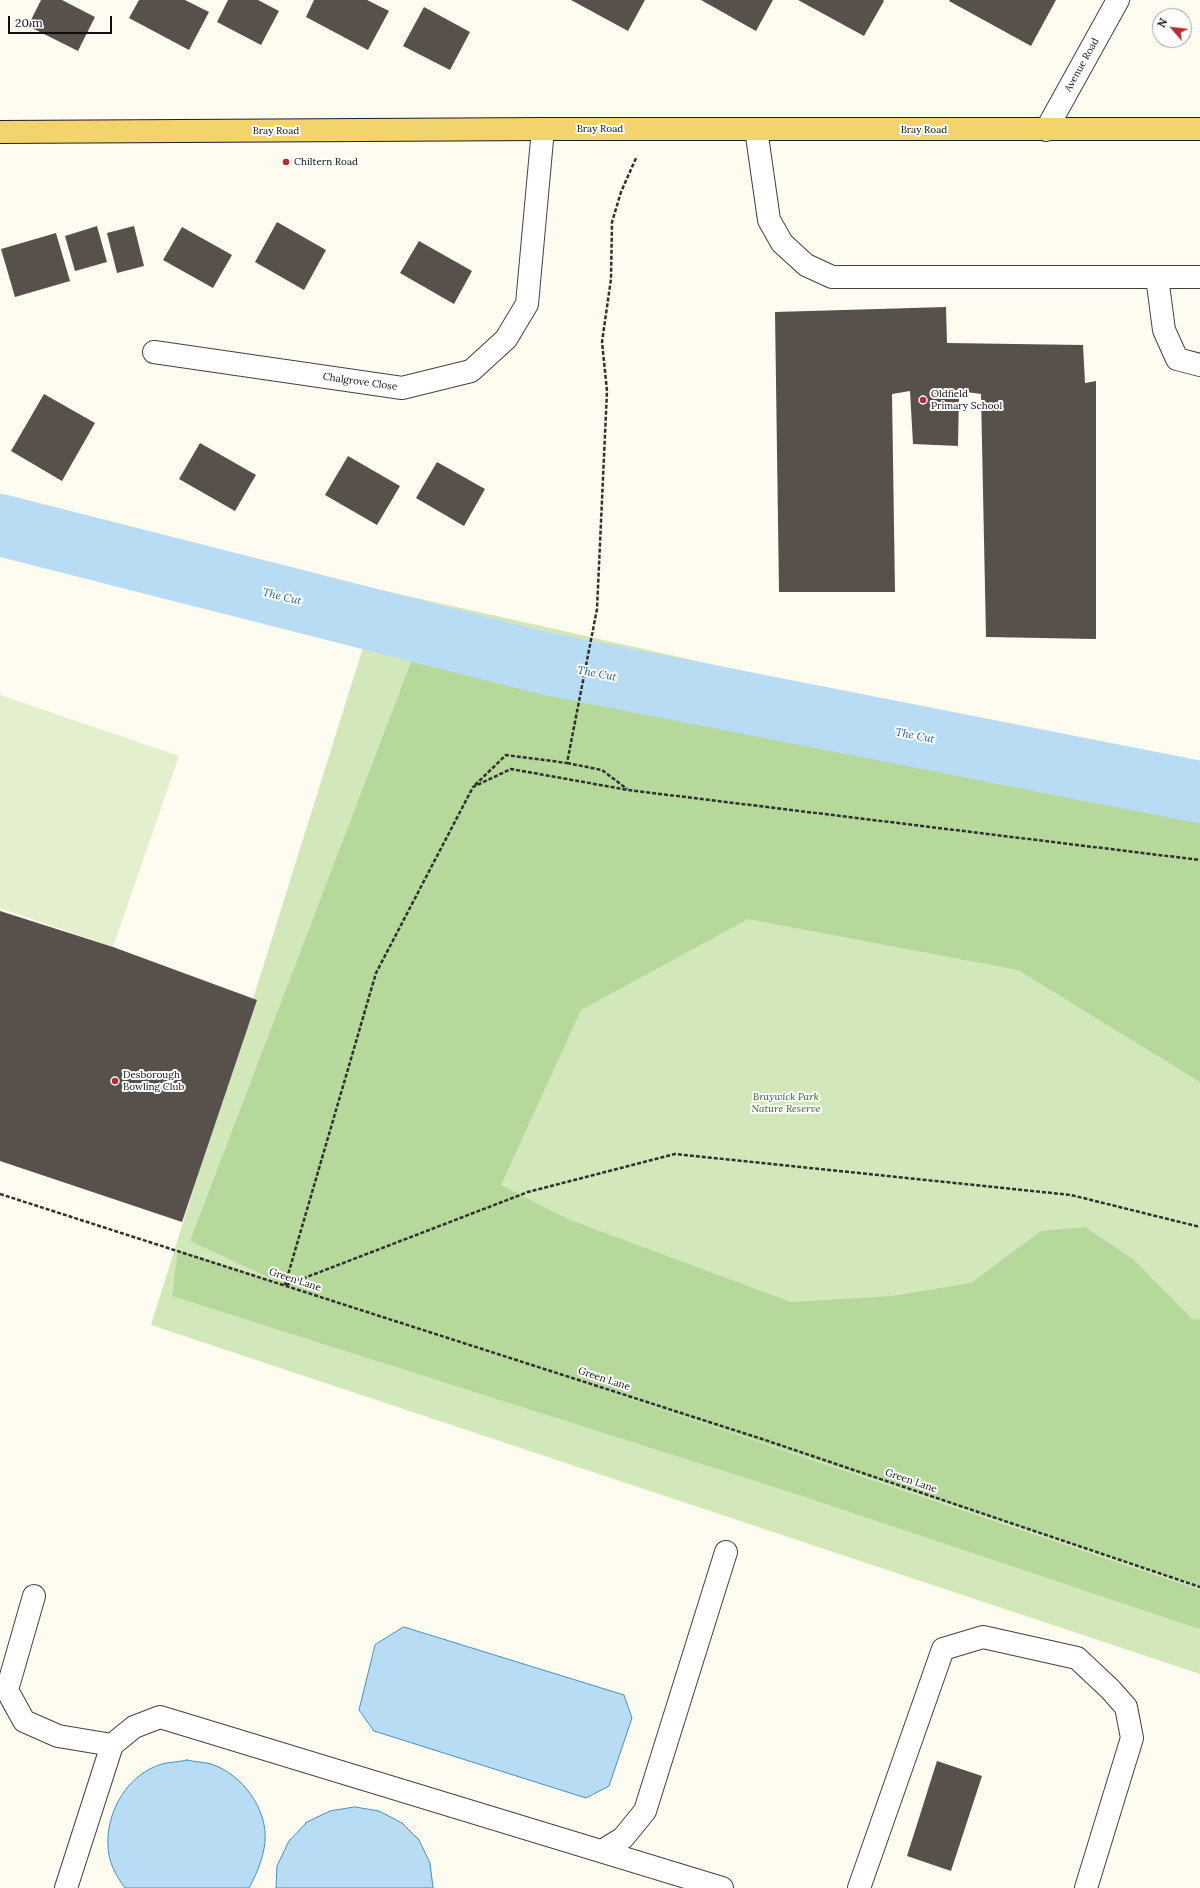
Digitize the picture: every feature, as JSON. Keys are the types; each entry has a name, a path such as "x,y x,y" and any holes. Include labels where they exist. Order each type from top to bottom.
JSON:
{"main road":[{"name":"Bray Road","path":"0,132 543,129 1200,130"}],"street":[{"name":"Avenue Road","path":"1046,130 1118,0"},
{"name":"Chalgrove Close","path":"154,352 402,388 471,371 506,339 527,304 543,129"},
{"path":"756,129 769,220 782,243 806,265 832,277 1200,277"},
{"path":"1157,277 1164,330 1177,359 1200,365"},
{"path":"602,1851 623,1838 645,1811 726,1552"},
{"path":"34,1596 7,1690 24,1722 58,1736 112,1745"},
{"path":"859,1888 943,1649 983,1637 1077,1658 1110,1689 1126,1707 1132,1738 1086,1888"},
{"path":"66,1888 112,1745 134,1727 160,1717 722,1888"}],"path":[{"path":"567,763 597,609 604,488 607,391 602,342 611,279 612,222 621,192 647,129"},
{"path":"286,1285 376,973 473,787 506,755 567,763 602,770 628,790"},
{"path":"473,787 511,769 628,790 1200,860"},
{"path":"286,1285 528,1192 675,1154 1071,1195 1200,1227"},
{"name":"Green Lane","path":"0,1194 762,1439 1200,1586"}],"green space":[{"name":"Braywick Park Nature Reserve","path":"381,590 1200,774 1200,1674 151,1325"},
{"name":"Braywick Park Nature Reserve","path":"416,649 1200,819 1200,1082 1018,970 748,919 581,1010 501,1185 570,1220 791,1302 892,1296 971,1283 1041,1231 1085,1227 1134,1260 1192,1319 1200,1320 1200,1586 567,1378 1200,1590 1200,1629 790,1492 172,1296 178,1250 281,1283 190,1241"},
{"path":"0,695 179,756 113,947 0,908"}],"water":[{"path":"404,1627 624,1695 632,1718 609,1786 586,1798 374,1731 359,1710 375,1645"},
{"path":"187,1760 211,1764 222,1769 233,1776 251,1794 262,1817 265,1830 264,1848 255,1877 249,1888 125,1888 113,1868 108,1852 108,1833 115,1807 129,1785 139,1776 162,1764"},
{"path":"355,1807 379,1811 402,1823 419,1840 430,1863 433,1888 276,1888 277,1866 289,1841 307,1822 330,1811"}],"building":[{"path":"41,0 62,0 95,17 78,51 28,26"},
{"path":"139,0 185,0 209,12 189,50 129,18"},
{"path":"228,0 258,0 279,11 261,45 217,22"},
{"path":"314,0 367,0 389,11 368,50 306,17"},
{"path":"571,0 645,0 628,31"},
{"path":"701,0 773,0 756,31"},
{"path":"798,0 883,0 884,1 864,36"},
{"path":"1056,0 1031,46 949,1"},
{"path":"424,7 470,32 450,70 403,46"},
{"path":"277,222 326,250 304,290 255,262"},
{"path":"97,226 107,262 75,271 65,236"},
{"path":"134,226 144,266 117,273 107,233"},
{"path":"182,227 232,255 213,288 163,260"},
{"path":"56,233 70,281 15,297 1,249"},
{"path":"419,241 472,271 454,304 400,273"},
{"path":"946,307 947,343 1083,345 1085,383 1096,381 1096,639 986,637 981,394 959,391 958,446 913,444 910,391 892,394 895,592 779,592 775,312"},
{"path":"44,394 95,423 62,481 11,451"},
{"path":"200,443 256,475 235,511 179,479"},
{"path":"348,456 400,486 377,525 325,495"},
{"path":"437,462 485,489 464,526 416,498"},
{"name":"Desborough Bowling Club","path":"0,911 113,947 257,1000 182,1222 0,1161"},
{"path":"937,1761 982,1776 951,1871 907,1856"}],"waterway":[{"name":"The Cut","path":"0,525 543,663 1200,792"}],"place":[{"name":"Chiltern Road","path":"286,162"},
{"name":"Oldfield Primary School","path":"923,400"},
{"name":"Desborough Bowling Club","path":"115,1081"}]}
